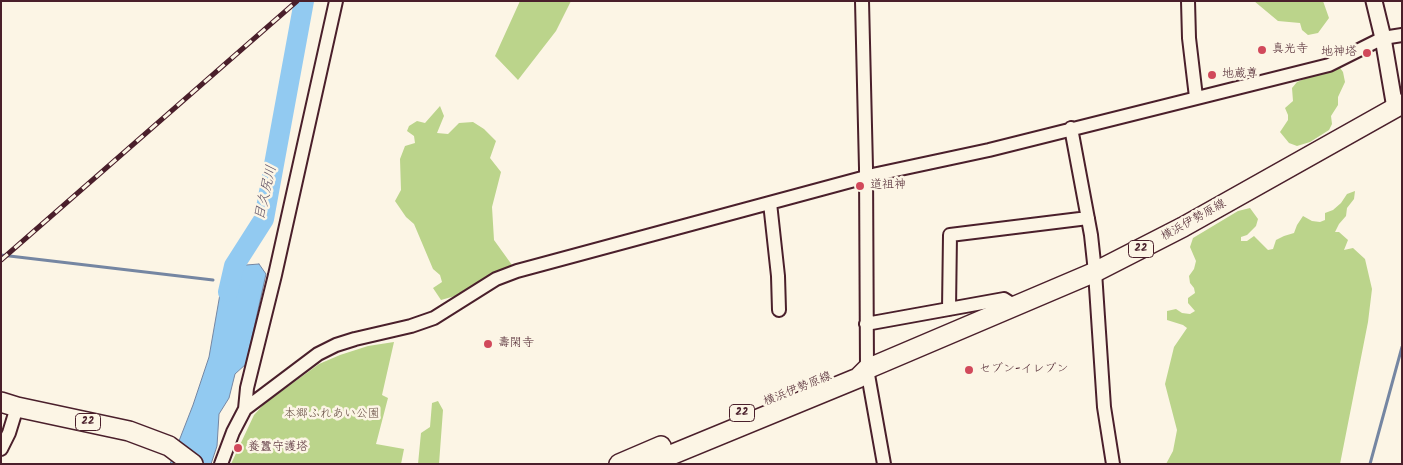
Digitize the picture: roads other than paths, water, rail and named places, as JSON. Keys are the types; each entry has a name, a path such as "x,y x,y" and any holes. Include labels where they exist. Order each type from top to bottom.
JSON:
{"main road":[{"name":"横浜伊勢原線","path":"649,464 858,378 867,369 1095,272 1183,228 1398,106"},
{"name":"横浜伊勢原線","path":"619,464 854,368 867,369"},
{"name":"22","path":"9,405 129,431 161,442 193,464"}],"street":[{"path":"246,409 247,388 275,275 336,1"},
{"path":"862,1 867,177 867,369 884,464"},
{"path":"1188,1 1189,38 1196,97"},
{"path":"1374,1 1384,38 1398,106"},
{"path":"221,464 233,432 246,409 318,354 336,345 355,339 411,326 434,318 496,279 517,271 867,177 989,150 1329,65 1384,38 1402,35"},
{"path":"1071,128 1088,218 1095,272 1104,407 1112,464"},
{"path":"770,203 778,276 779,310"},
{"path":"949,308 950,235 1088,218"},
{"path":"866,324 1004,299 1015,306"},
{"path":"1,449 9,433 9,405"}],"water":[{"path":"259,264 266,274 246,364 235,374 229,398 219,414 217,446 211,464 170,464 209,357 224,271 234,266"}],"waterway":[{"name":"目久尻川","path":"228,292 234,266 264,219 304,1"},
{"path":"1,255 213,280"},
{"path":"1370,464 1402,347"}],"railway":[{"path":"1,260 297,1"}],"place":[{"name":"真光寺","path":"1262,50"},
{"name":"地神塔","path":"1367,53"},
{"name":"地蔵尊","path":"1212,75"},
{"name":"道祖神","path":"860,186"},
{"name":"壽閑寺","path":"488,344"},
{"name":"セブン-イレブン","path":"969,370"},
{"name":"養蠶守護塔","path":"238,448"}],"park label":[{"name":"本郷ふれあい公園","path":"332,415"}]}
